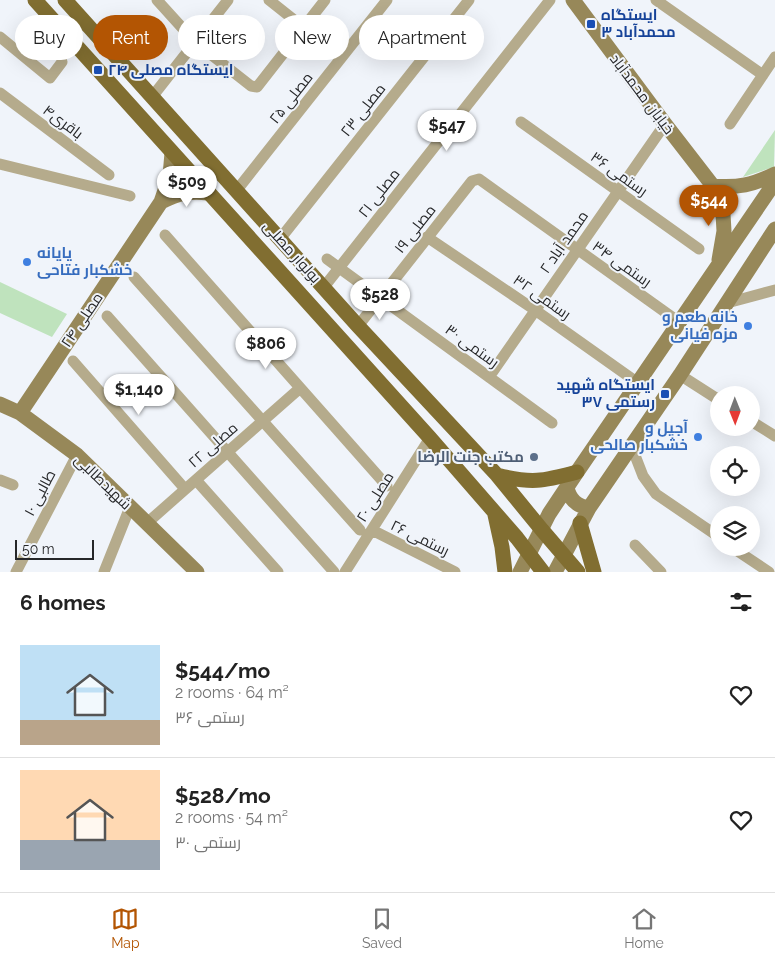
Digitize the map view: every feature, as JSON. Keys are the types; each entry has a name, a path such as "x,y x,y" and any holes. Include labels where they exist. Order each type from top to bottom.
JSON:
{"main road":[{"name":"بولوار مصلی","path":"35,0 430,438 494,511 543,572"},
{"name":"بولوار مصلی","path":"65,0 358,326 497,475 578,572"},
{"path":"497,475 515,480 534,482 577,472"},
{"path":"494,511 505,572"},
{"path":"580,523 594,572"}],"street":[{"path":"157,0 178,23"},
{"path":"216,15 228,0"},
{"path":"269,0 288,15"},
{"path":"313,15 325,0"},
{"name":"مصلی ۲۵","path":"237,190 387,0"},
{"name":"مصلی ۲۳","path":"280,239 468,0"},
{"name":"مصلی ۲۱","path":"324,287 550,0"},
{"name":"خیابان محمدآباد","path":"573,0 713,186 723,214 724,231 717,267"},
{"path":"656,0 763,75"},
{"path":"0,37 50,78 62,62"},
{"path":"730,124 775,58"},
{"path":"152,97 181,60"},
{"path":"218,60 251,86 257,87 278,60"},
{"name":"باقری۴","path":"0,93 109,174"},
{"name":"رستمی ۳۶","path":"521,122 700,249"},
{"name":"محمد آباد ۲","path":"489,377 665,124"},
{"name":"مصلی ۲۴","path":"20,414 161,202 170,176 172,153"},
{"path":"0,164 130,196"},
{"path":"713,186 735,187 749,185 775,174"},
{"name":"مصلی ۱۹","path":"358,326 475,179"},
{"name":"رستمی ۳۴","path":"475,179 479,179 679,322"},
{"path":"520,572 549,514 566,488 775,182"},
{"path":"161,202 176,194 208,193"},
{"path":"555,572 589,508 680,375 775,229"},
{"path":"164,235 387,486"},
{"name":"رستمی ۳۲","path":"428,237 638,382"},
{"name":"رستمی ۳۰","path":"327,259 552,423"},
{"path":"134,277 262,422 366,530"},
{"path":"726,303 775,290"},
{"path":"106,316 334,572"},
{"path":"73,361 185,489"},
{"path":"680,375 710,394"},
{"name":"مصلی ۲۲","path":"147,523 299,389"},
{"name":"شهیدطالبی","path":"1,407 20,414 77,455 197,572"},
{"path":"760,427 775,436"},
{"name":"مصلی ۲۰","path":"345,572 366,530 430,438"},
{"path":"631,445 643,476 656,494 710,531"},
{"name":"طالبی ۱۰","path":"16,572 77,455"},
{"path":"0,480 12,485"},
{"path":"196,480 278,572"},
{"path":"566,488 576,504 589,508"},
{"path":"104,572 130,507"},
{"name":"رستمی ۲۶","path":"366,530 452,571"},
{"path":"635,545 660,572"},
{"path":"745,556 769,572"}],"green space":[{"path":"775,130 774,167 743,177"},
{"path":"0,282 67,314 52,337 0,313"}],"place":[{"name":"ایستگاه محمدآباد ۳","path":"591,24"},
{"name":"ایستگاه مصلی ۲۴","path":"98,70"},
{"name":"پایانه خشکبار فتاحی","path":"27,262"},
{"name":"خانه طعم و مزه فیانی","path":"748,326"},
{"name":"ایستگاه شهید رستمی ۳۷","path":"665,394"},
{"name":"آجیل و خشکبار صالحی","path":"698,437"},
{"name":"مكتب جنت الرضا","path":"534,457"}]}
